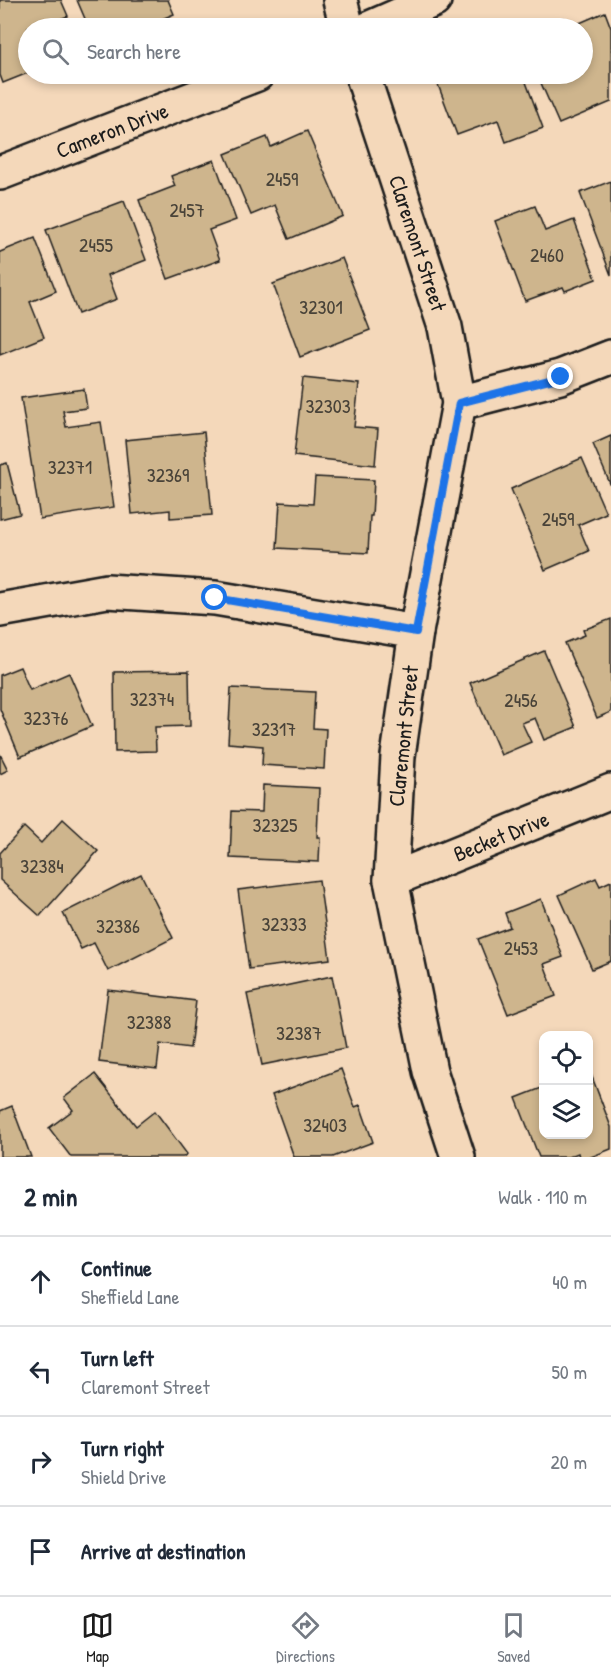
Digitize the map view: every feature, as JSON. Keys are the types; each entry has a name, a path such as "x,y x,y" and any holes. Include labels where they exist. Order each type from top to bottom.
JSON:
{"street":[{"path":"340,0 344,18"},
{"path":"393,18 434,0"},
{"name":"Cameron Drive","path":"0,173 231,84"},
{"name":"Claremont Street","path":"365,84 446,327 459,403 416,632 398,756 391,880 430,1071 458,1157"},
{"path":"459,403 561,377 611,357"},
{"path":"0,610 107,591 215,598 416,632"},
{"name":"Becket Drive","path":"391,880 611,791"}],"building":[{"path":"0,0 61,0 68,16 18,18 18,77 3,83 0,75"},
{"path":"77,0 168,0 174,14 164,18 85,18"},
{"path":"605,12 611,28 611,102 559,124 541,84 593,84 593,18 591,18"},
{"path":"438,84 527,84 543,128 506,142 498,120 457,135"},
{"path":"307,131 343,216 289,239 275,205 251,215 225,154 267,137 271,147"},
{"path":"214,160 236,220 209,230 220,260 168,279 139,200 175,186 171,176"},
{"path":"611,181 611,275 580,193"},
{"path":"124,201 146,260 108,275 117,299 78,314 46,230"},
{"path":"535,206 545,231 574,220 596,279 565,291 563,287 525,301 495,221"},
{"path":"35,238 56,291 30,302 44,337 0,355 0,252"},
{"path":"342,258 370,330 300,357 273,284"},
{"path":"303,378 359,384 354,427 378,429 375,465 294,456"},
{"path":"84,389 87,408 63,411 66,427 101,422 114,507 40,519 21,398"},
{"path":"204,432 212,515 170,518 170,510 132,514 125,440"},
{"path":"611,436 611,486 593,444"},
{"path":"582,458 606,513 578,525 589,551 545,570 511,489"},
{"path":"7,463 20,514 0,519 0,465"},
{"path":"315,477 374,480 368,553 277,548 280,502 313,504"},
{"path":"611,619 611,712 597,718 565,643 585,635 583,630"},
{"path":"544,651 576,727 544,740 535,718 522,723 531,742 501,755 470,683"},
{"path":"20,667 30,690 69,673 92,726 20,757 0,709 0,675"},
{"path":"189,671 190,726 155,727 156,751 115,752 114,672"},
{"path":"231,688 315,692 313,728 326,729 324,769 262,765 263,746 228,743"},
{"path":"0,754 8,770 0,774"},
{"path":"263,785 319,788 317,837 320,837 319,862 230,858 232,811 262,812"},
{"path":"63,819 98,851 40,916 0,880 0,853 24,827 41,843"},
{"path":"141,874 173,938 108,971 94,943 81,949 63,913"},
{"path":"596,878 600,886 611,881 611,961 592,969 559,895"},
{"path":"319,880 330,959 249,969 238,890"},
{"path":"541,899 563,957 544,964 556,996 508,1014 478,939 510,927 505,913"},
{"path":"332,976 346,1048 262,1065 247,994"},
{"path":"108,990 196,1001 190,1048 160,1044 157,1069 99,1062"},
{"path":"341,1069 355,1107 360,1105 373,1142 333,1157 294,1157 272,1095"},
{"path":"95,1074 136,1126 155,1111 187,1154 183,1157 71,1157 49,1128 73,1110 64,1098"},
{"path":"593,1080 611,1127 611,1149 591,1157 579,1157 578,1153 568,1157 539,1157 516,1098 539,1089 539,1139 593,1139"},
{"path":"12,1106 31,1157 0,1157 0,1111"}],"route":[{"path":"215,598 416,632 459,403 561,377"}]}
